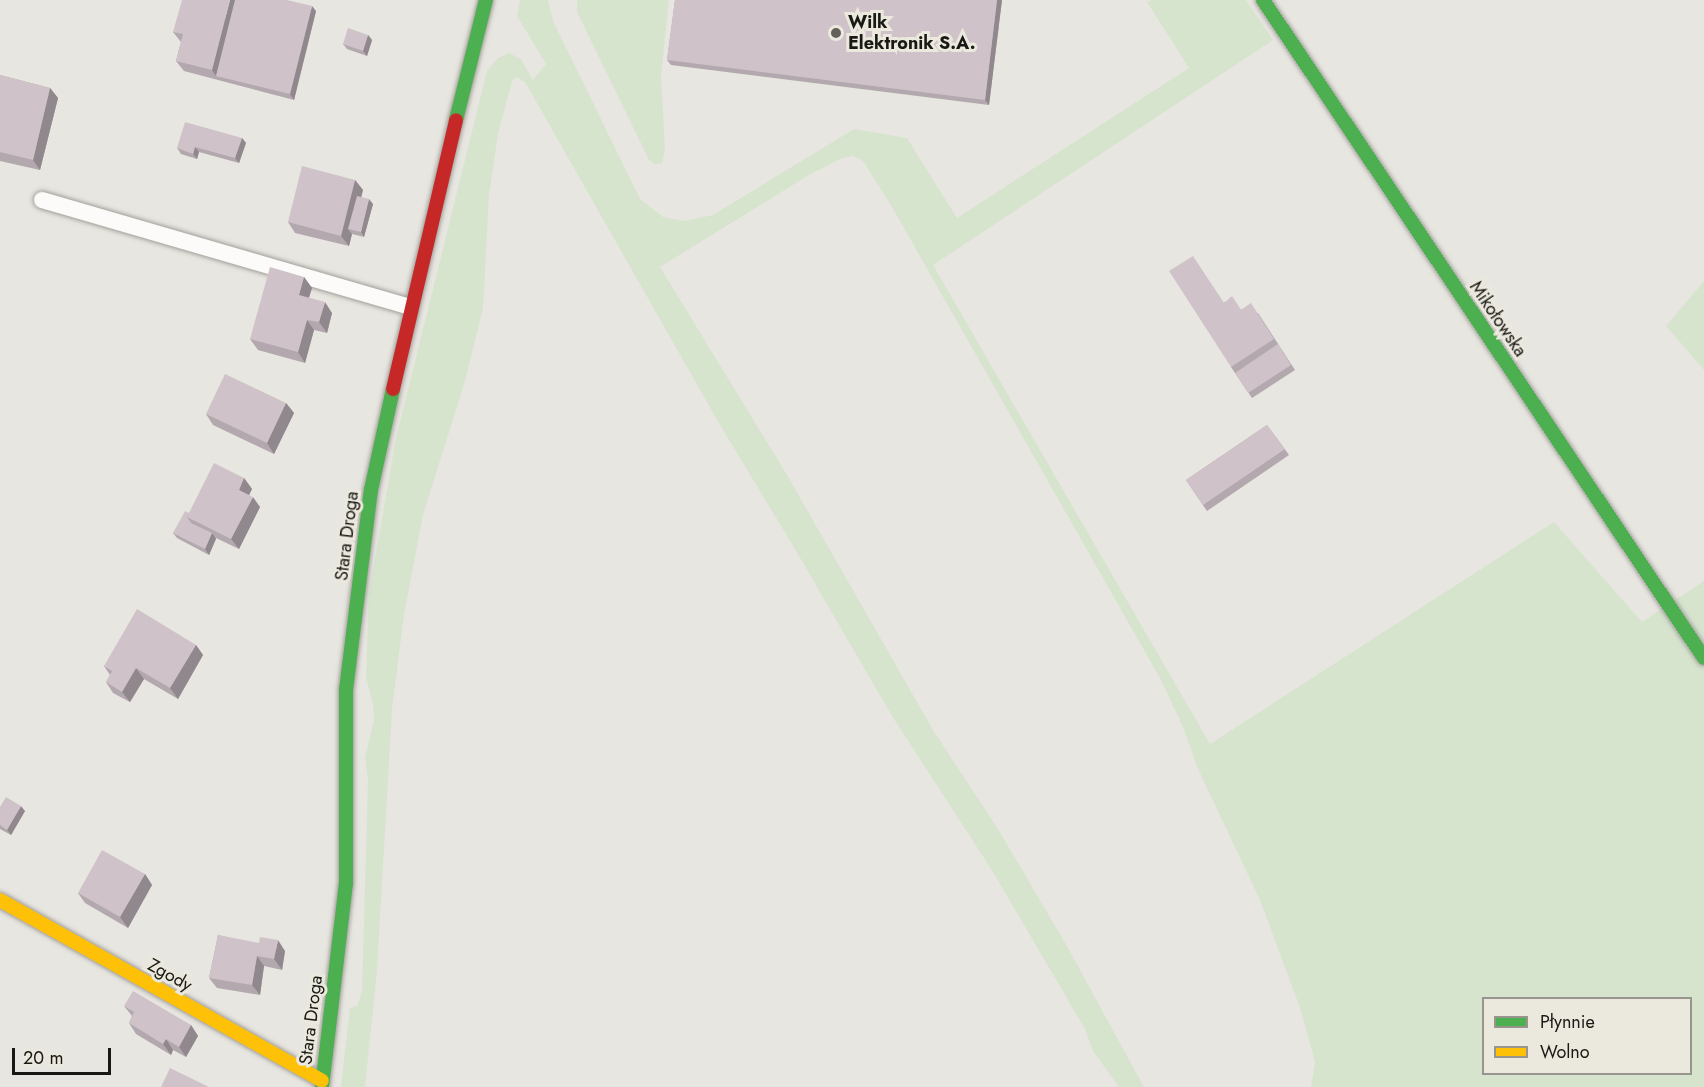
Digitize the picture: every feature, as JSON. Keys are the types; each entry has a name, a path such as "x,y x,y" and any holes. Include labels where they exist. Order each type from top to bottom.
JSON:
{"street":[{"name":"Stara Droga","path":"322,1084 346,883 346,690 371,490 410,307 485,0"},
{"name":"Mikołowska","path":"1263,0 1704,658"},
{"name":"Zgody","path":"0,900 322,1084"}],"lane":[{"path":"42,200 410,307"}],"green space":[{"path":"520,0 548,0 553,21 640,199 663,217 684,221 713,215 854,129 907,138 957,218 1189,68 1147,2 1151,0 1246,0 1273,40 933,265 1210,744 1554,522 1642,622 1704,581 1704,1087 1311,1087 1315,1062 1300,1008 1260,900 1198,769 1183,727 1161,680 892,207 863,161 853,156 842,158 809,175 660,267 787,475 933,730 998,829 1068,948 1144,1087 1119,1087 1093,1051 1085,1029 993,872 892,716 720,425 525,82 516,77 512,81 498,134 489,195 483,308 465,381 423,515 404,615 392,709 377,971 365,1087 341,1087 350,1008 357,1006 362,991 368,780 365,758 374,720 373,704 366,678 369,594 396,438 487,71 498,58 509,53 521,59 533,80 546,64 517,16"},
{"path":"577,0 669,0 661,75 665,151 662,163 655,164 649,160 577,12"},
{"path":"1704,281 1704,370 1666,326"}],"building":[{"path":"182,0 230,0 212,70 176,61 183,34 173,32"},
{"path":"235,0 287,0 312,6 290,94 216,76"},
{"name":"Wilk Elektronik S.A.","path":"675,0 997,0 985,100 667,60"},
{"path":"348,28 368,35 363,51 343,44"},
{"path":"0,75 50,88 33,160 0,152"},
{"path":"185,122 242,138 235,158 195,147 193,154 177,148"},
{"path":"302,166 355,180 341,236 288,222"},
{"path":"357,196 369,199 361,232 348,229"},
{"path":"1193,256 1224,303 1232,296 1241,310 1251,303 1274,339 1231,367 1169,271"},
{"path":"270,267 304,277 299,295 325,302 319,322 307,320 298,352 250,339"},
{"path":"1278,344 1291,365 1248,393 1235,373"},
{"path":"225,374 286,403 267,443 206,414"},
{"path":"1267,425 1285,449 1203,505 1186,480"},
{"path":"214,463 244,478 239,490 253,497 231,539 187,517"},
{"path":"185,511 189,513 187,517 191,523 212,533 205,549 173,533"},
{"path":"137,609 196,645 170,688 136,668 122,692 106,682 112,671 104,666"},
{"path":"6,797 21,806 7,830 0,825 0,807"},
{"path":"102,850 145,874 120,917 78,893"},
{"path":"218,935 259,943 260,937 278,940 274,959 257,956 252,985 209,978"},
{"path":"133,991 191,1025 179,1047 166,1039 163,1044 129,1023 134,1012 124,1006"},
{"path":"170,1068 209,1087 161,1087"}],"traffic: fast":[{"path":"456,120 486,0"},
{"path":"1263,0 1704,658"},
{"path":"322,1087 346,883 346,690 371,490 393,389"}],"traffic: slow":[{"path":"0,900 322,1081"}],"traffic: jam":[{"path":"393,389 456,120"}],"place":[{"name":"Wilk Elektronik S.A.","path":"836,33"}]}
